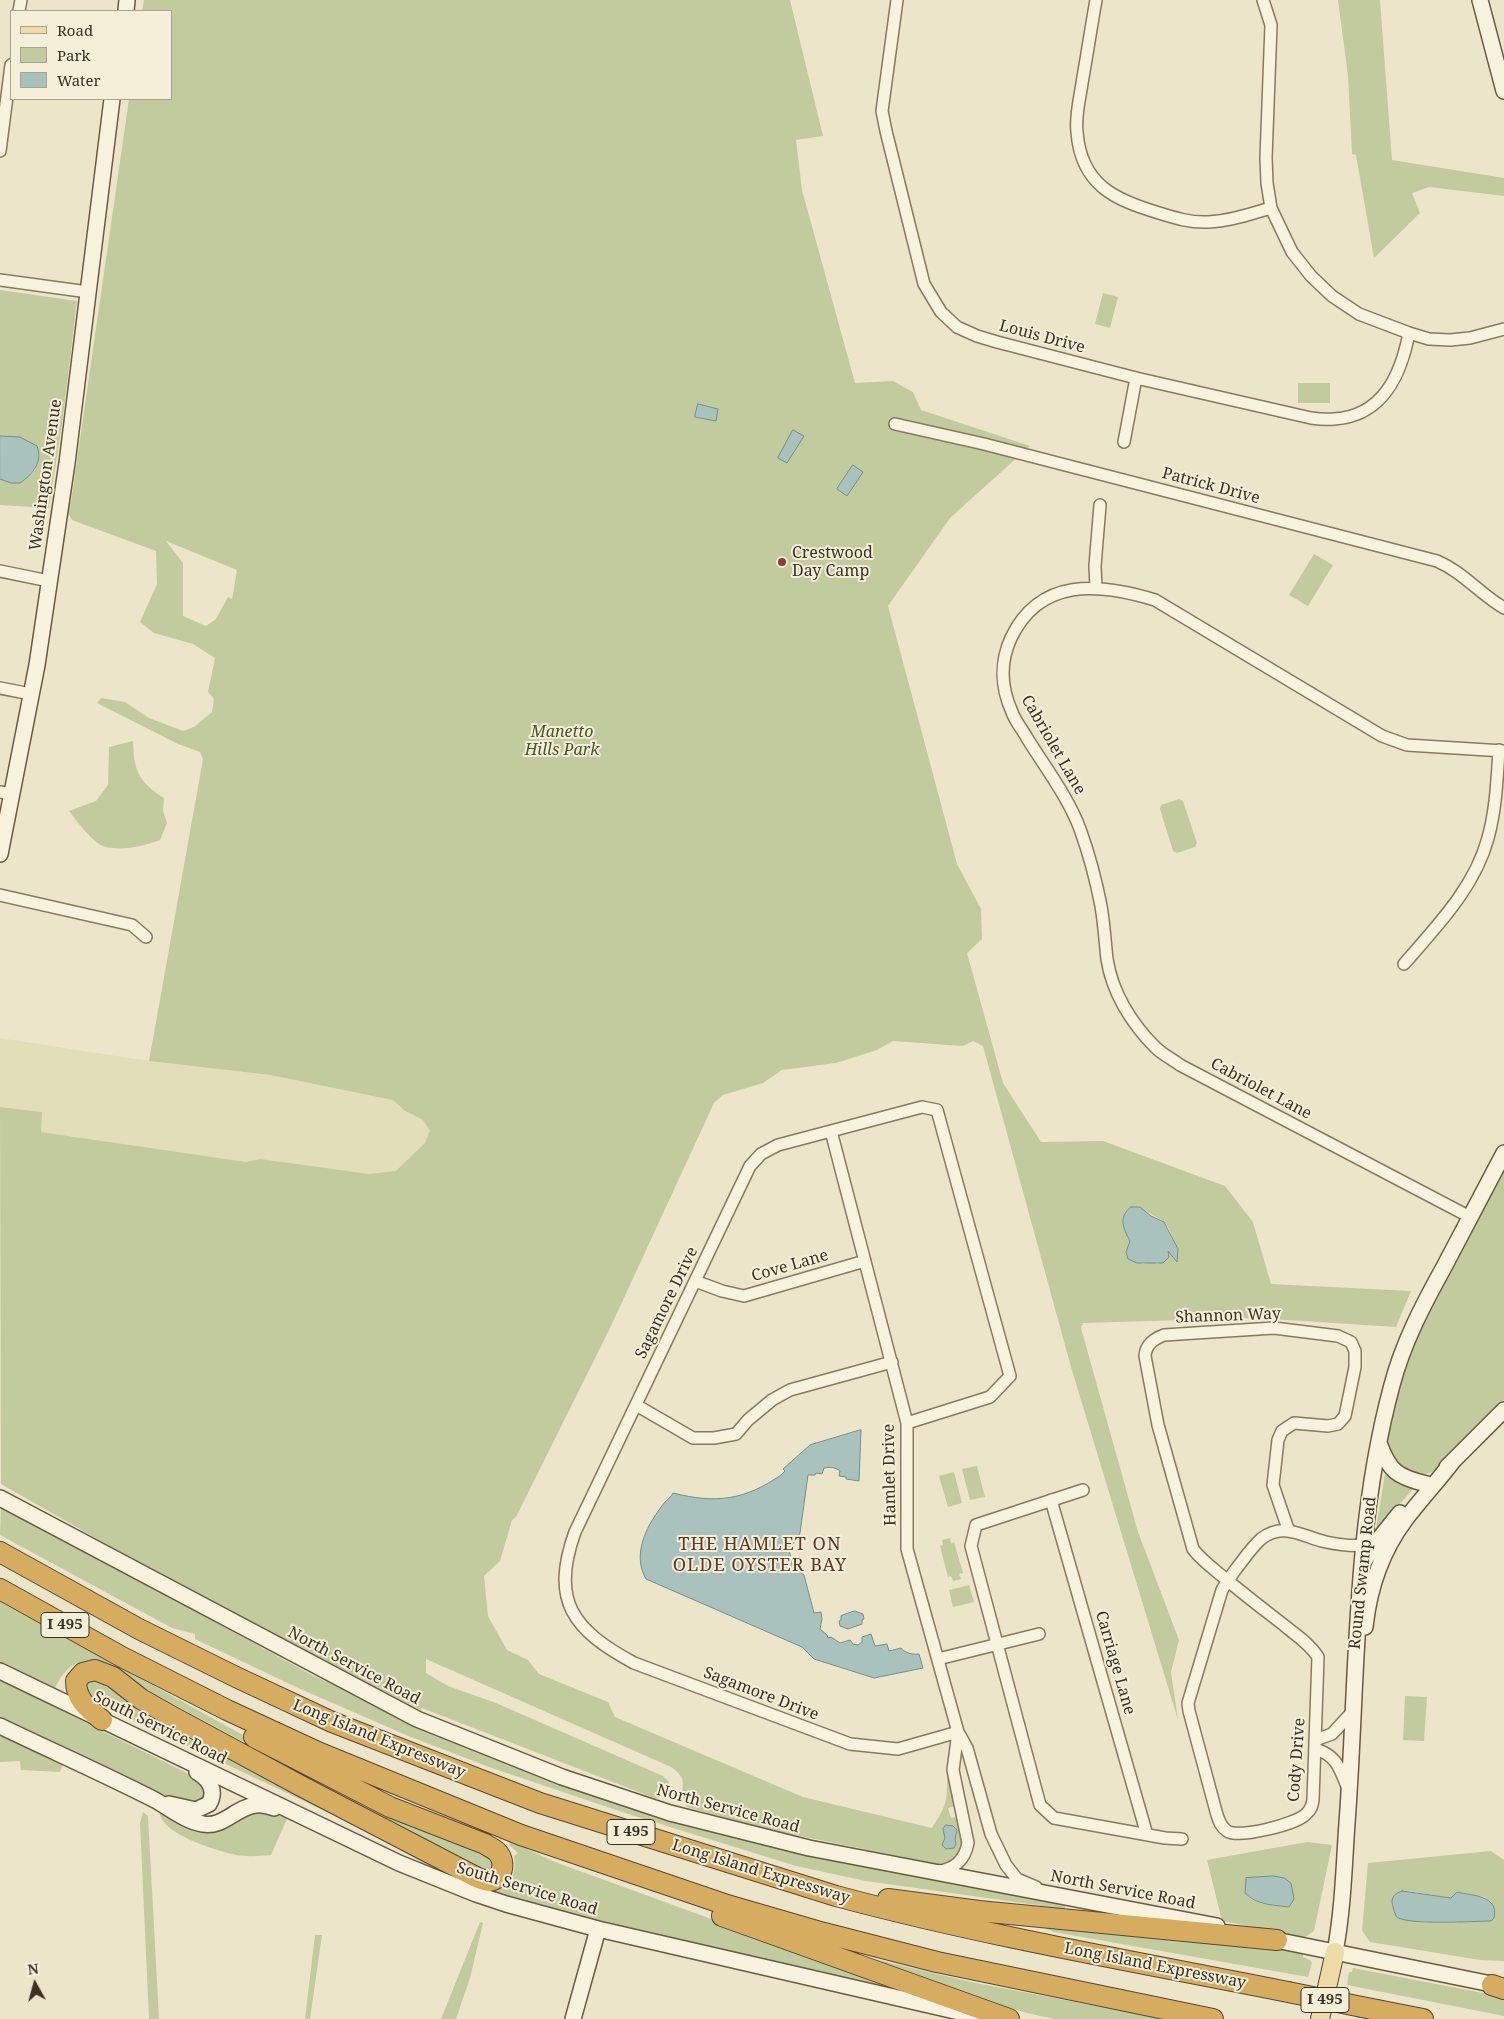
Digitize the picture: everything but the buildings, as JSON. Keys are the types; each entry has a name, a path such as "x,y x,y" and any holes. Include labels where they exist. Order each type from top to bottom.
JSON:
{"highway":[{"name":"Long Island Expressway","path":"7,1555 157,1638 332,1722 540,1803 836,1896 947,1924 1423,2019"},
{"name":"Long Island Expressway","path":"4,1591 122,1657 227,1710 320,1753 521,1834 724,1904 824,1933 937,1962 1213,2019"},
{"path":"102,1720 79,1699 76,1691 76,1681 83,1673 95,1670 112,1677 141,1699 173,1717 474,1876 488,1881 497,1878 503,1870 502,1861 497,1852 491,1848 390,1807 313,1768 240,1729 122,1657"},
{"path":"521,1834 660,1894 1009,2019"},
{"path":"836,1896 886,1899 979,1911 1277,1940"}],"main road":[{"path":"1480,0 1504,91"},
{"name":"Washington Avenue","path":"0,854 6,793 31,694 67,463 112,100"},
{"name":"Round Swamp Road","path":"1320,2019 1335,1952 1340,1917 1350,1795 1354,1667 1361,1567 1369,1545 1379,1443 1392,1385 1407,1340 1504,1153"},
{"path":"1369,1545 1426,1484 1453,1461 1504,1410"},
{"path":"1379,1443 1387,1463 1394,1471 1403,1477 1426,1484"},
{"path":"1354,1667 1365,1631 1373,1585 1393,1539 1404,1521 1453,1461"},
{"name":"North Service Road","path":"0,1498 417,1719 562,1777 670,1813 809,1848 1156,1914 1500,1987"},
{"name":"South Service Road","path":"0,1671 399,1863 458,1888 506,1904 598,1929 992,2019"},
{"path":"0,1726 157,1801 186,1819 206,1825 218,1823 244,1808 256,1805 293,1812"},
{"path":"139,1738 206,1777 212,1788 209,1804 196,1810 157,1801"},
{"path":"573,2019 598,1929"}],"street":[{"name":"Louis Drive","path":"897,0 882,111 924,284 941,312 957,327 977,336 1136,378 1310,418 1334,420 1353,416 1371,407 1384,395 1396,379 1404,358 1409,333"},
{"path":"1096,0 1078,108 1076,132 1082,156 1093,178 1107,192 1131,205 1185,220 1205,222 1227,220 1270,208"},
{"path":"1263,0 1271,25 1266,158 1270,208 1292,252 1311,276 1332,296 1359,314 1409,333 1429,339 1450,340 1470,338 1504,329"},
{"path":"0,151 10,73"},
{"path":"0,280 88,292"},
{"path":"1124,442 1136,378"},
{"name":"Patrick Drive","path":"895,424 993,446 1437,561 1453,568 1489,599 1504,608"},
{"path":"1096,588 1095,566 1100,505"},
{"path":"0,571 49,581"},
{"name":"Cabriolet Lane","path":"1470,1217 1180,1065 1156,1048 1139,1029 1124,1006 1114,985 1108,960 1101,907 1079,829 1068,805 1012,712 1005,691 1003,667 1008,646 1018,623 1032,608 1048,596 1071,590 1096,588 1134,593 1155,600 1382,736 1407,745 1501,751"},
{"path":"0,688 31,694"},
{"path":"1404,964 1450,910 1467,885 1479,862 1488,839 1493,816 1501,751"},
{"path":"0,895 132,925 146,937"},
{"name":"Sagamore Drive","path":"907,1423 990,1397 1010,1376 937,1110 922,1107 778,1145 761,1154 750,1166 575,1532 567,1555 564,1585 571,1608 584,1630 606,1648 634,1663 850,1744 898,1748 958,1732"},
{"name":"Hamlet Drive","path":"831,1131 907,1423 907,1549 958,1732 967,1748 989,1830 1006,1865 1017,1879 1053,1895"},
{"name":"Cove Lane","path":"696,1281 722,1291 744,1296 865,1261"},
{"name":"Shannon Way","path":"1228,1581 1197,1555 1191,1543 1158,1424 1145,1356 1148,1346 1154,1339 1164,1335 1274,1328 1338,1336 1351,1342 1355,1351 1355,1367 1345,1416 1338,1424 1328,1426 1294,1423 1282,1431 1278,1440 1273,1485 1288,1530"},
{"path":"636,1405 693,1438 714,1438 736,1434 748,1420 772,1400 790,1390 892,1362"},
{"path":"1084,1490 976,1525 971,1546 1040,1805 1054,1818 1147,1835 1182,1839"},
{"name":"Carriage Lane","path":"1051,1500 1147,1835"},
{"path":"1288,1530 1326,1542 1369,1545 1393,1539"},
{"name":"Cody Drive","path":"1228,1581 1305,1642 1318,1657 1313,1800 1311,1809 1307,1814 1293,1821 1240,1834 1227,1831 1221,1825 1188,1703 1222,1590 1228,1581 1251,1549 1262,1538 1274,1532 1288,1530"},
{"path":"938,1660 1038,1634"},
{"path":"1350,1795 1342,1772 1334,1759 1315,1744 1332,1734 1354,1710"},
{"name":"Hamlet Drive","path":"925,1871 944,1870 957,1863 966,1854 968,1834 953,1770 958,1732"},
{"path":"968,1834 989,1830"}],"shaded area":[{"path":"0,1038 149,1061 270,1075 606,1142 399,1185 41,1132 41,1112 0,1107"}],"green space":[{"name":"Manetto Hills Park","path":"144,0 790,0 823,136 796,140 802,190 855,383 893,381 913,392 921,410 1030,446 950,518 888,606 957,864 981,909 982,939 967,953 1003,1083 1041,1142 1103,1141 1225,1186 1253,1222 1271,1284 1411,1291 1396,1327 1256,1318 1083,1323 1081,1328 1138,1532 1179,1640 1171,1672 1178,1720 1071,1367 983,1046 973,1041 963,1046 893,1041 877,1050 836,1063 782,1070 763,1083 723,1095 714,1103 611,1326 516,1517 512,1520 500,1561 484,1576 488,1616 507,1650 528,1660 539,1674 608,1702 615,1717 803,1797 932,1828 946,1802 947,1772 955,1806 948,1808 951,1818 957,1817 965,1844 951,1861 937,1864 766,1829 687,1807 682,1796 683,1782 681,1777 671,1767 426,1659 426,1673 448,1686 496,1703 663,1776 669,1782 669,1790 666,1795 654,1798 422,1708 421,1710 115,1549 1,1484 0,1107 42,1112 41,1132 246,1162 260,1159 369,1174 396,1171 425,1143 430,1131 423,1120 404,1110 393,1100 270,1075 149,1061 203,759 200,752 178,744 97,703 101,698 125,702 149,718 183,731 194,727 212,712 214,699 208,692 215,658 193,644 154,633 140,622 157,584 156,551 72,520 68,513 67,505 71,502 129,100 172,100 172,10 142,10","holes":["166,541 237,570 232,599 228,597 216,619 206,626 183,616 183,563","1140,1207 1167,1226 1174,1241 1177,1261 1168,1250 1158,1264 1153,1262 1142,1264 1126,1252 1130,1245"]},
{"path":"1338,0 1380,0 1392,160 1504,178 1504,196 1429,187 1412,193 1420,213 1374,258 1356,155 1352,154 1348,76"},
{"path":"0,290 77,301 63,417 49,508 0,505 0,479 11,483 20,483 36,469 20,437 0,436"},
{"path":"1103,293 1118,297 1110,328 1095,324"},
{"path":"1298,383 1330,383 1330,403 1298,403"},
{"path":"1314,554 1333,565 1308,606 1289,595"},
{"path":"133,741 136,768 148,786 164,798 163,811 167,823 160,840 133,847 106,847 96,842 69,811 96,801 108,785 109,747"},
{"path":"1179,799 1183,801 1197,843 1195,847 1177,853 1173,851 1160,809 1161,805"},
{"path":"1504,1170 1504,1400 1441,1466 1427,1474 1416,1474 1392,1462 1386,1442 1411,1345"},
{"path":"977,1466 985,1497 970,1500 962,1469"},
{"path":"1387,1471 1413,1487 1375,1533 1374,1529 1376,1528"},
{"path":"954,1472 962,1503 948,1507 939,1476"},
{"path":"1,1505 310,1674 489,1756 624,1805 724,1834 1065,1906 1065,1909 866,1881 796,1866 625,1813 489,1767 406,1735 296,1687 195,1639 195,1634 172,1628 0,1535"},
{"path":"950,1538 951,1543 954,1542 963,1573 959,1574 961,1579 953,1581 951,1576 948,1577 940,1546 943,1545 942,1540"},
{"path":"969,1585 974,1602 953,1607 949,1590"},
{"path":"0,1601 330,1783 493,1854 493,1868 487,1870 477,1869 394,1822 100,1665 84,1662 74,1665 62,1676 55,1689 0,1662"},
{"path":"95,1675 502,1886 513,1874 515,1866 514,1856 518,1853 509,1845 510,1841 555,1862 928,1998 588,1920 514,1901 428,1866 371,1833 98,1702 85,1685"},
{"path":"0,1678 41,1696 60,1710 199,1779 204,1788 203,1799 197,1802 183,1803 136,1784 0,1717"},
{"path":"1405,1696 1427,1697 1424,1741 1403,1740"},
{"path":"0,1733 63,1764 60,1772 21,1770 20,1761 0,1762"},
{"path":"160,1810 201,1828 241,1813 270,1811 287,1819 271,1855 245,1856 216,1850 190,1840 168,1826 161,1818"},
{"path":"143,1812 148,1816 159,2019 149,2019 140,1823"},
{"path":"1307,1842 1332,1845 1314,1931 1305,1937 1222,1921 1207,1860","holes":["1274,1876 1284,1878 1291,1883 1289,1907 1259,1903 1245,1893"]},
{"path":"1491,1851 1504,1860 1504,1961 1480,1960 1370,1942 1362,1931 1368,1863","holes":["1408,1891 1451,1898 1457,1892 1484,1897 1492,1902 1491,1921 1428,1922 1396,1916 1395,1911"]},
{"path":"480,1922 483,1923 470,1978 456,2019 441,2019"},
{"path":"1048,1925 1269,1946 1303,1954 1303,1957 1312,1963 1308,1977 1054,1932 1045,1928"},
{"path":"315,1935 322,1935 310,2019 305,2019"},
{"path":"841,1951 971,1982 1164,2019 1054,2019 1000,2006 920,1980"},
{"path":"1353,1968 1504,1997 1504,2016 1347,1985 1349,1972 1352,1972"}],"water":[{"path":"698,404 718,409 716,421 695,417"},
{"path":"793,430 804,436 787,463 778,458"},
{"path":"0,436 20,437 37,446 39,457 36,467 20,483 11,483 0,479"},
{"path":"853,465 863,472 847,496 837,489"},
{"path":"1131,1207 1140,1207 1151,1216 1164,1222 1178,1249 1177,1262 1168,1251 1169,1257 1163,1263 1137,1263 1128,1259 1126,1252 1130,1241 1125,1232 1123,1219"},
{"path":"861,1430 859,1481 839,1476 840,1471 832,1468 824,1468 822,1474 808,1475 800,1533 798,1537 793,1538 794,1542 789,1550 793,1567 804,1575 814,1613 821,1612 820,1629 828,1638 831,1637 840,1643 850,1640 853,1644 858,1645 862,1642 862,1637 871,1634 875,1646 887,1644 889,1651 901,1648 909,1653 919,1654 923,1668 874,1678 814,1659 802,1647 646,1579 640,1559 644,1539 653,1519 673,1493 717,1499 742,1495 781,1475 785,1471 783,1469 810,1445"},
{"path":"855,1611 863,1614 862,1624 848,1629 840,1626 841,1616"},
{"path":"946,1825 953,1826 957,1830 954,1848 946,1849 942,1845 945,1838 943,1829"},
{"path":"1274,1876 1284,1878 1291,1883 1294,1899 1289,1907 1260,1902 1245,1893 1246,1878"},
{"path":"1402,1891 1451,1898 1457,1892 1477,1896 1489,1901 1493,1905 1495,1910 1494,1918 1491,1921 1441,1922 1402,1919 1396,1916 1392,1900 1394,1896"}],"place":[{"name":"Crestwood Day Camp","path":"782,562"}],"district":[{"name":"THE HAMLET ON OLDE OYSTER BAY","path":"760,1555"}]}
